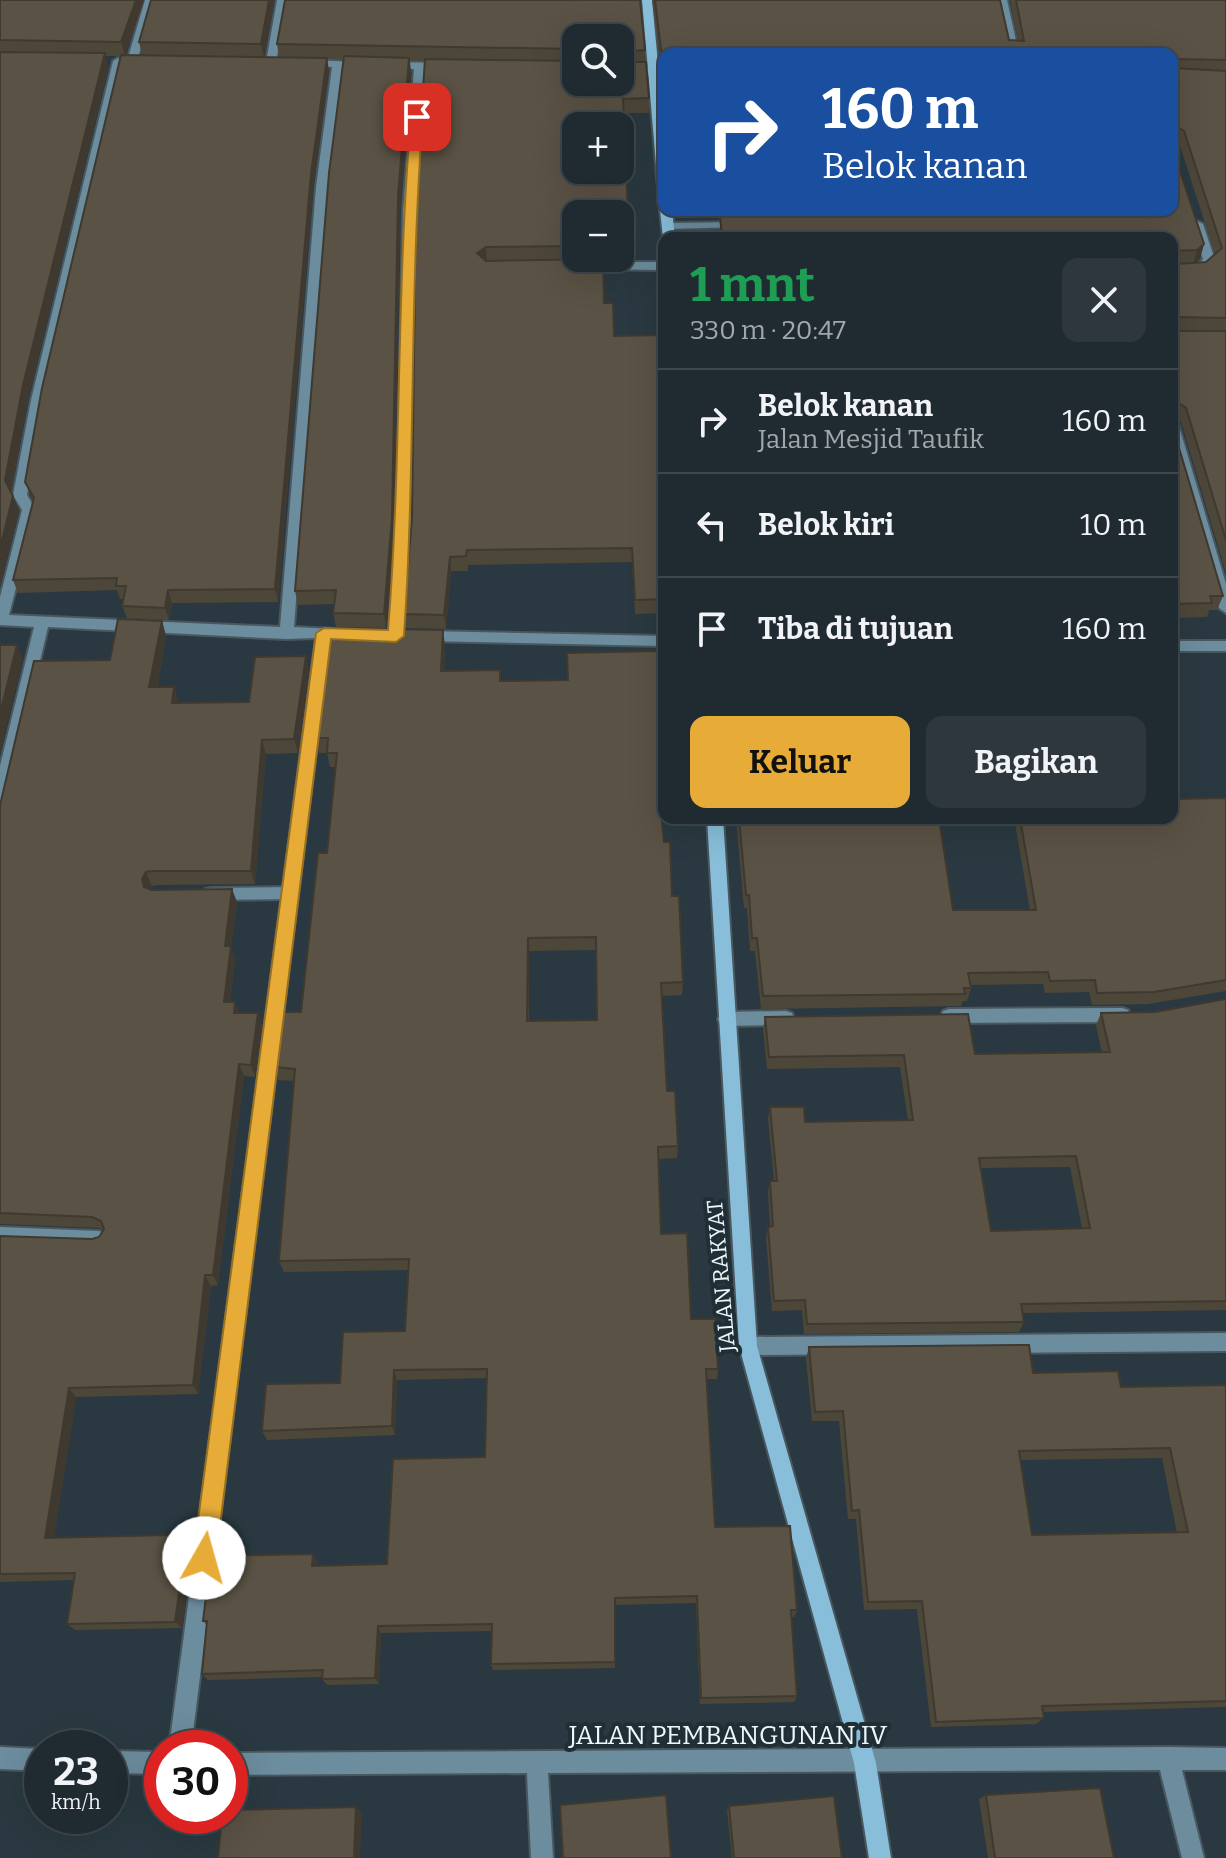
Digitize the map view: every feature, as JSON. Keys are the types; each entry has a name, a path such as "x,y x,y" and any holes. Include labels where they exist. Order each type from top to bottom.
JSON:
{"street":[{"path":"132,61 150,0"},
{"path":"271,62 282,0"},
{"path":"647,0 658,134"},
{"path":"1002,0 1013,48"},
{"path":"103,61 148,61"},
{"path":"118,61 37,400 20,495 29,510 0,620 286,634 353,634"},
{"path":"256,62 285,63"},
{"path":"298,63 466,67"},
{"path":"286,634 322,187 338,64"},
{"path":"419,66 409,211 404,532 389,636 658,641"},
{"path":"634,70 658,71"},
{"path":"1178,272 1197,271 1209,260 1195,218"},
{"path":"668,232 751,224"},
{"path":"634,266 658,266"},
{"path":"1178,444 1226,608"},
{"path":"0,798 42,621"},
{"path":"182,1730 324,633"},
{"path":"1178,646 1226,646"},
{"name":"JALAN RAKYAT","path":"715,824 748,1346 865,1763 880,1858"},
{"path":"187,894 290,893"},
{"path":"929,1017 1132,1014"},
{"path":"726,1019 805,1018"},
{"path":"0,1235 99,1239"},
{"path":"748,1346 1226,1342"},
{"path":"0,1758 24,1759"},
{"path":"1168,1758 1193,1858"},
{"name":"JALAN PEMBANGUNAN IV","path":"248,1764 1226,1759"},
{"path":"537,1764 542,1858"}],"building":[{"path":"0,0 136,0 121,42 0,40"},
{"path":"151,0 269,0 261,44 139,42"},
{"path":"285,0 640,0 645,50 634,51 634,24 562,24 562,49 277,44"},
{"path":"655,0 1000,0 1009,40 1024,41 1016,0 1226,0 1226,60 1178,59 1178,48 661,48"},
{"path":"0,52 105,53 23,385 5,480 13,496 0,548"},
{"path":"121,55 327,58 311,174 275,589 168,590 165,608 122,606 126,586 116,586 117,578 13,580 34,498 25,482 42,388"},
{"path":"344,56 409,58 398,196 392,517 384,614 333,613 336,590 295,591 329,173"},
{"path":"425,59 562,61 562,96 634,96 634,62 646,62 649,98 623,99 624,112 562,112 562,184 627,184 627,200 562,200 562,246 486,247 477,253 486,261 562,260 562,272 603,272 604,303 613,303 614,336 658,335 658,599 635,600 632,548 467,550 466,556 450,557 444,615 404,614 412,518 416,197"},
{"path":"1178,68 1226,71 1226,318 1178,317 1178,264 1206,262 1222,248 1184,131 1178,127"},
{"path":"1178,165 1204,244 1197,250 1178,251 1178,232 722,232 720,216 1178,216"},
{"path":"1178,331 1226,331 1226,540 1186,408 1178,403"},
{"path":"1178,444 1223,596 1210,596 1212,603 1178,604"},
{"path":"118,619 162,621 149,687 174,687 172,703 249,702 255,657 306,656 294,739 262,740 251,871 153,871 146,872 142,879 144,887 152,890 232,889 225,946 231,946 224,1002 235,1002 234,1013 258,1013 251,1065 239,1064 213,1275 205,1275 193,1385 69,1388 45,1538 169,1535 166,1557 184,1557 175,1622 67,1624 75,1573 0,1574 0,1236 92,1239 99,1237 104,1229 101,1221 92,1217 0,1213 0,805 34,661 110,660"},
{"path":"332,628 443,630 441,671 500,670 500,681 568,680 567,653 657,651 658,824 662,824 664,842 670,842 672,896 679,896 683,982 661,983 667,1091 675,1091 678,1146 658,1147 661,1234 687,1233 691,1319 715,1319 718,1369 706,1369 715,1527 790,1526 797,1610 791,1610 797,1696 701,1698 697,1596 615,1598 615,1662 491,1664 492,1624 378,1626 375,1678 322,1679 323,1670 202,1674 207,1621 203,1621 211,1556 313,1554 312,1566 387,1564 393,1459 485,1457 487,1369 394,1370 392,1426 262,1431 266,1384 340,1383 343,1332 405,1331 409,1259 279,1261 295,1069 274,1067 281,1012 301,1012 318,853 327,853 337,753 327,753 328,738 316,738","holes":["596,937 597,1020 527,1021 528,938"]},
{"path":"0,645 17,645 0,714"},
{"path":"1226,798 1226,980 1154,992 1097,993 1095,980 1050,981 1048,972 968,973 971,988 964,988 965,994 763,996 757,938 752,938 749,895 746,895 740,824 940,824 953,910 1036,910 1021,824 1178,824 1178,799"},
{"path":"1226,999 1226,1301 1021,1304 1024,1322 807,1324 805,1300 774,1301 768,1227 773,1226 770,1181 777,1181 770,1107 804,1107 805,1122 913,1120 904,1055 769,1057 765,1017 968,1014 975,1054 1110,1052 1101,1013 1155,1012","holes":["1076,1156 1090,1228 991,1231 979,1158"]},
{"path":"1029,1345 1033,1373 1118,1371 1121,1387 1226,1385 1226,1701 1042,1706 1044,1718 936,1722 922,1601 868,1602 859,1510 852,1511 843,1411 815,1412 809,1347","holes":["1170,1448 1188,1532 1032,1535 1019,1451"]},
{"path":"1100,1788 1114,1858 995,1858 986,1795"},
{"path":"666,1795 671,1858 563,1858 560,1805"},
{"path":"834,1796 842,1858 734,1858 729,1806"},
{"path":"356,1807 354,1858 218,1858 220,1834 248,1834 248,1810"}],"route":[{"path":"204,1558 324,633 396,636 404,532 409,211 417,117"}]}
